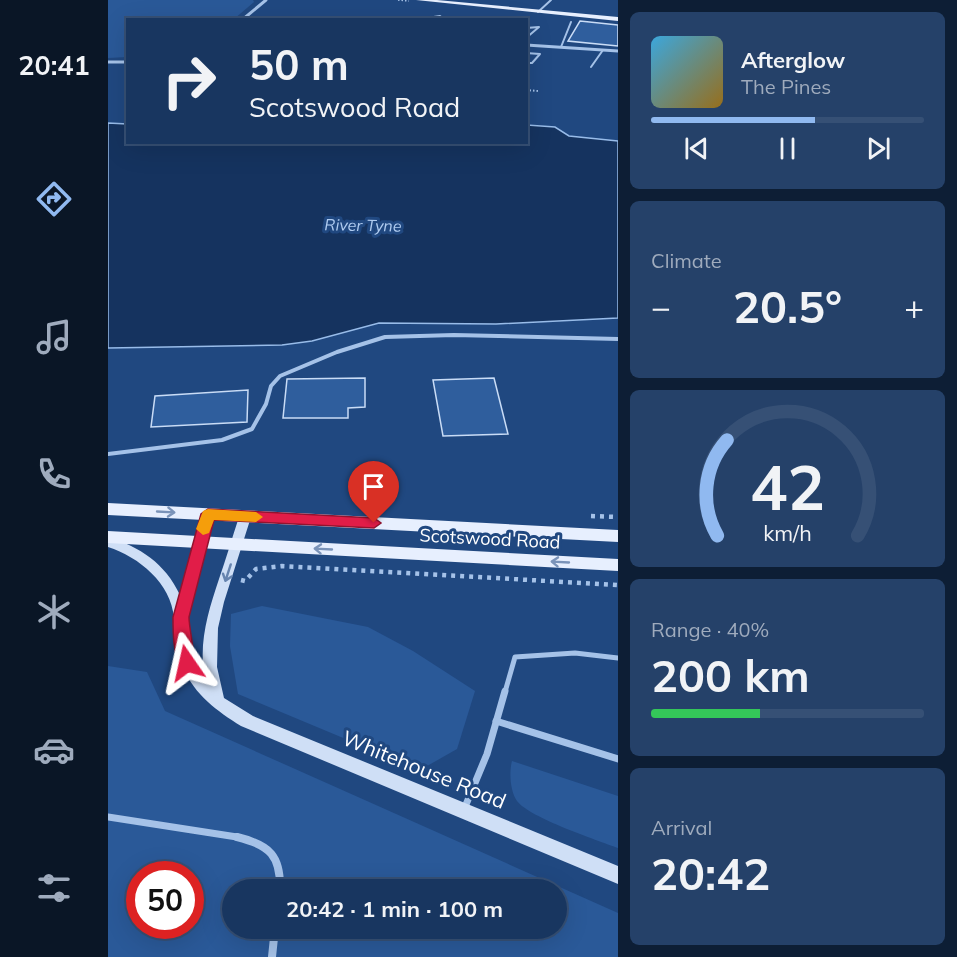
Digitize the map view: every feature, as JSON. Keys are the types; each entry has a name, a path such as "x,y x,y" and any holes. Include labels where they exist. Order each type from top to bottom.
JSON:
{"main road":[{"path":"419,0 618,20"},
{"name":"Scotswood Road","path":"108,509 618,536"},
{"name":"Whitehouse Road","path":"208,514 181,617 181,632 187,663 203,689 247,721 618,875"},
{"path":"217,700 210,667 211,628 216,602 245,517"},
{"name":"Scotswood Road","path":"108,537 618,565"},
{"path":"108,542 138,555 160,573 176,595 181,617"}],"street":[{"path":"244,18 264,0"},
{"path":"528,46 618,51"},
{"path":"108,62 126,62"},
{"path":"237,837 254,840 264,845 273,854 281,879"},
{"path":"272,957 274,939"}],"lane":[{"path":"538,12 551,0"},
{"path":"427,18 440,16 442,18"},
{"path":"561,47 571,22"},
{"path":"528,28 539,27 528,36"},
{"path":"591,67 603,50"},
{"path":"528,53 540,54 532,63 528,63"},
{"path":"108,454 222,440 252,429 266,405 271,386 280,376 337,352 385,337 454,335 618,339"},
{"path":"464,810 487,754 515,657 575,653 618,658"},
{"path":"496,721 618,759"},
{"path":"108,817 237,837"}],"path":[{"path":"528,90 538,91"},
{"path":"245,581 256,569 282,566 618,585"}],"shaded area":[{"path":"108,0 253,0 254,2 235,18 126,18 126,57 108,58"},
{"path":"262,606 368,627 413,651 475,691 457,749 420,770 238,694 230,646 231,614"},
{"path":"108,666 147,672 165,711 542,879 222,879 222,939 567,939 567,890 618,913 618,957 108,957"},
{"path":"512,761 618,796 618,848 564,828 524,808 517,801 513,792 510,776"}],"water":[{"name":"River Tyne","path":"108,123 126,124 126,144 528,144 528,125 555,127 569,136 618,141 618,318 496,324 379,323 312,341 282,345 108,348"}],"building":[{"path":"580,21 618,25 618,46 568,41"},
{"path":"365,378 365,407 348,408 348,418 283,418 287,379"},
{"path":"494,378 508,434 443,436 433,380"},
{"path":"248,390 247,422 151,427 155,396"}],"slow traffic":[{"path":"203,529 208,514 256,517"}],"route":[{"path":"187,663 183,648 181,617 208,514 374,523"}]}
